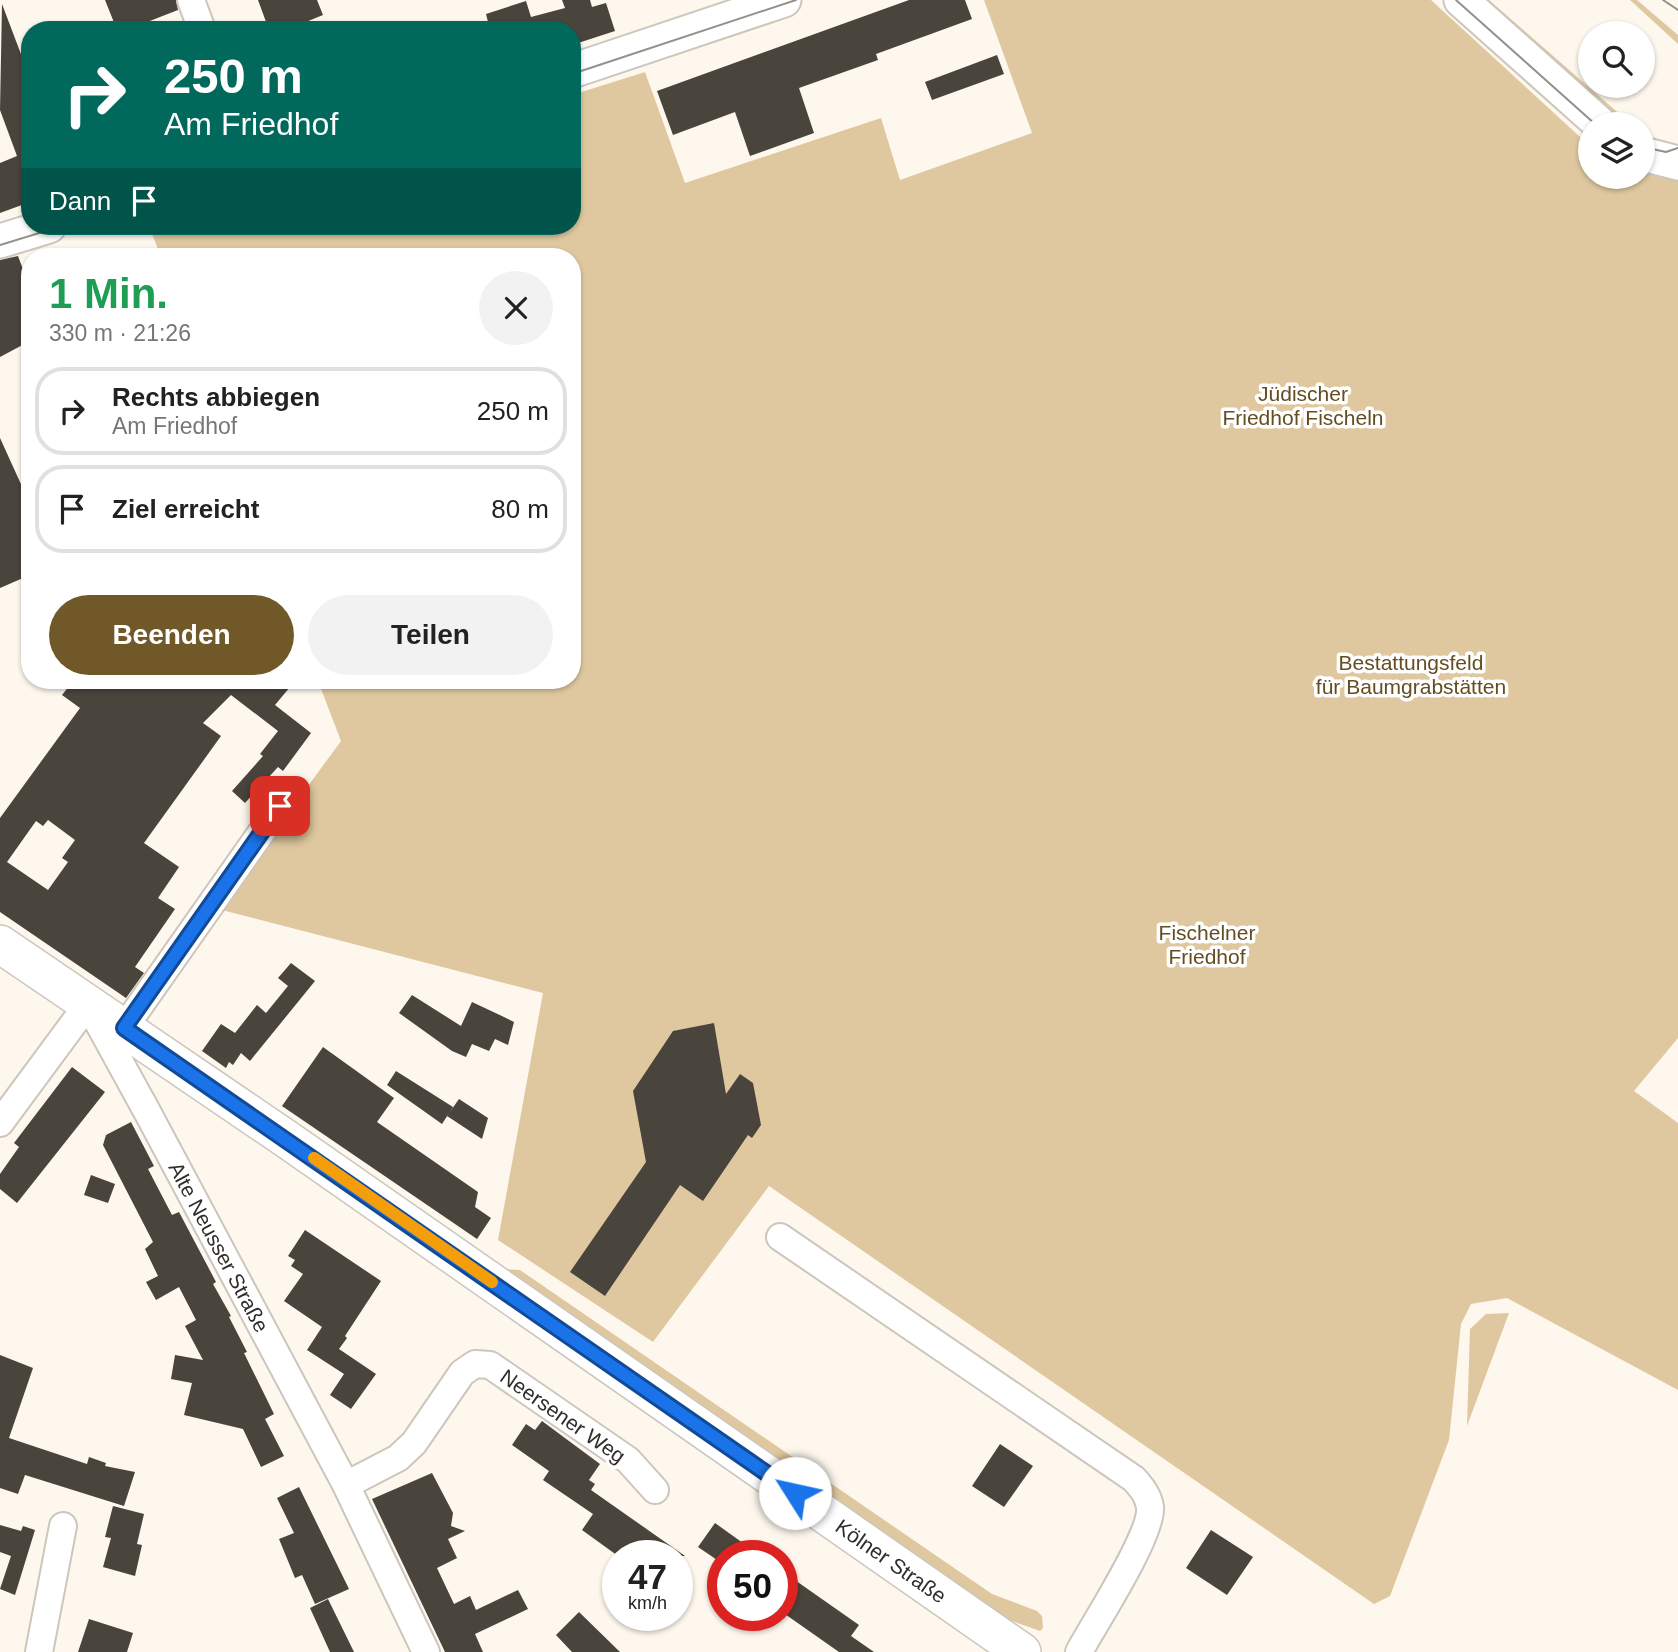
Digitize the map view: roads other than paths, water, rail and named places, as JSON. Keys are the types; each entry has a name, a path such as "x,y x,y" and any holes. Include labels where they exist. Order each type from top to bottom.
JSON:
{"main road":[{"name":"Kölner Straße","path":"0,944 89,1003 1022,1652"},
{"path":"930,1588 981,1652"}],"street":[{"path":"191,0 199,21"},
{"path":"581,67 728,9 784,0"},
{"path":"1461,0 1587,112"},
{"path":"1655,157 1678,163"},
{"path":"0,241 21,235"},
{"path":"124,1028 280,806"},
{"path":"0,1123 89,1003"},
{"name":"Alte Neusser Straße","path":"89,1003 346,1485 426,1652"},
{"path":"780,1237 1134,1479 1146,1492 1150,1509 1144,1533 1079,1652"},
{"name":"Neersener Weg","path":"346,1485 398,1458 414,1443 462,1373 475,1364 490,1365 628,1460 655,1490"},
{"path":"39,1652 62,1526"}],"tram line":[{"path":"581,71 796,0"},
{"path":"1456,0 1582,112"},
{"path":"1663,0 1678,10"},
{"path":"1655,150 1666,152 1678,148"},
{"path":"0,245 33,235"}],"park label":[{"name":"Jüdischer Friedhof Fischeln","path":"1303,405"},
{"name":"Bestattungsfeld für Baumgrabstätten","path":"1411,674"},
{"name":"Fischelner Friedhof","path":"1207,944"}]}
